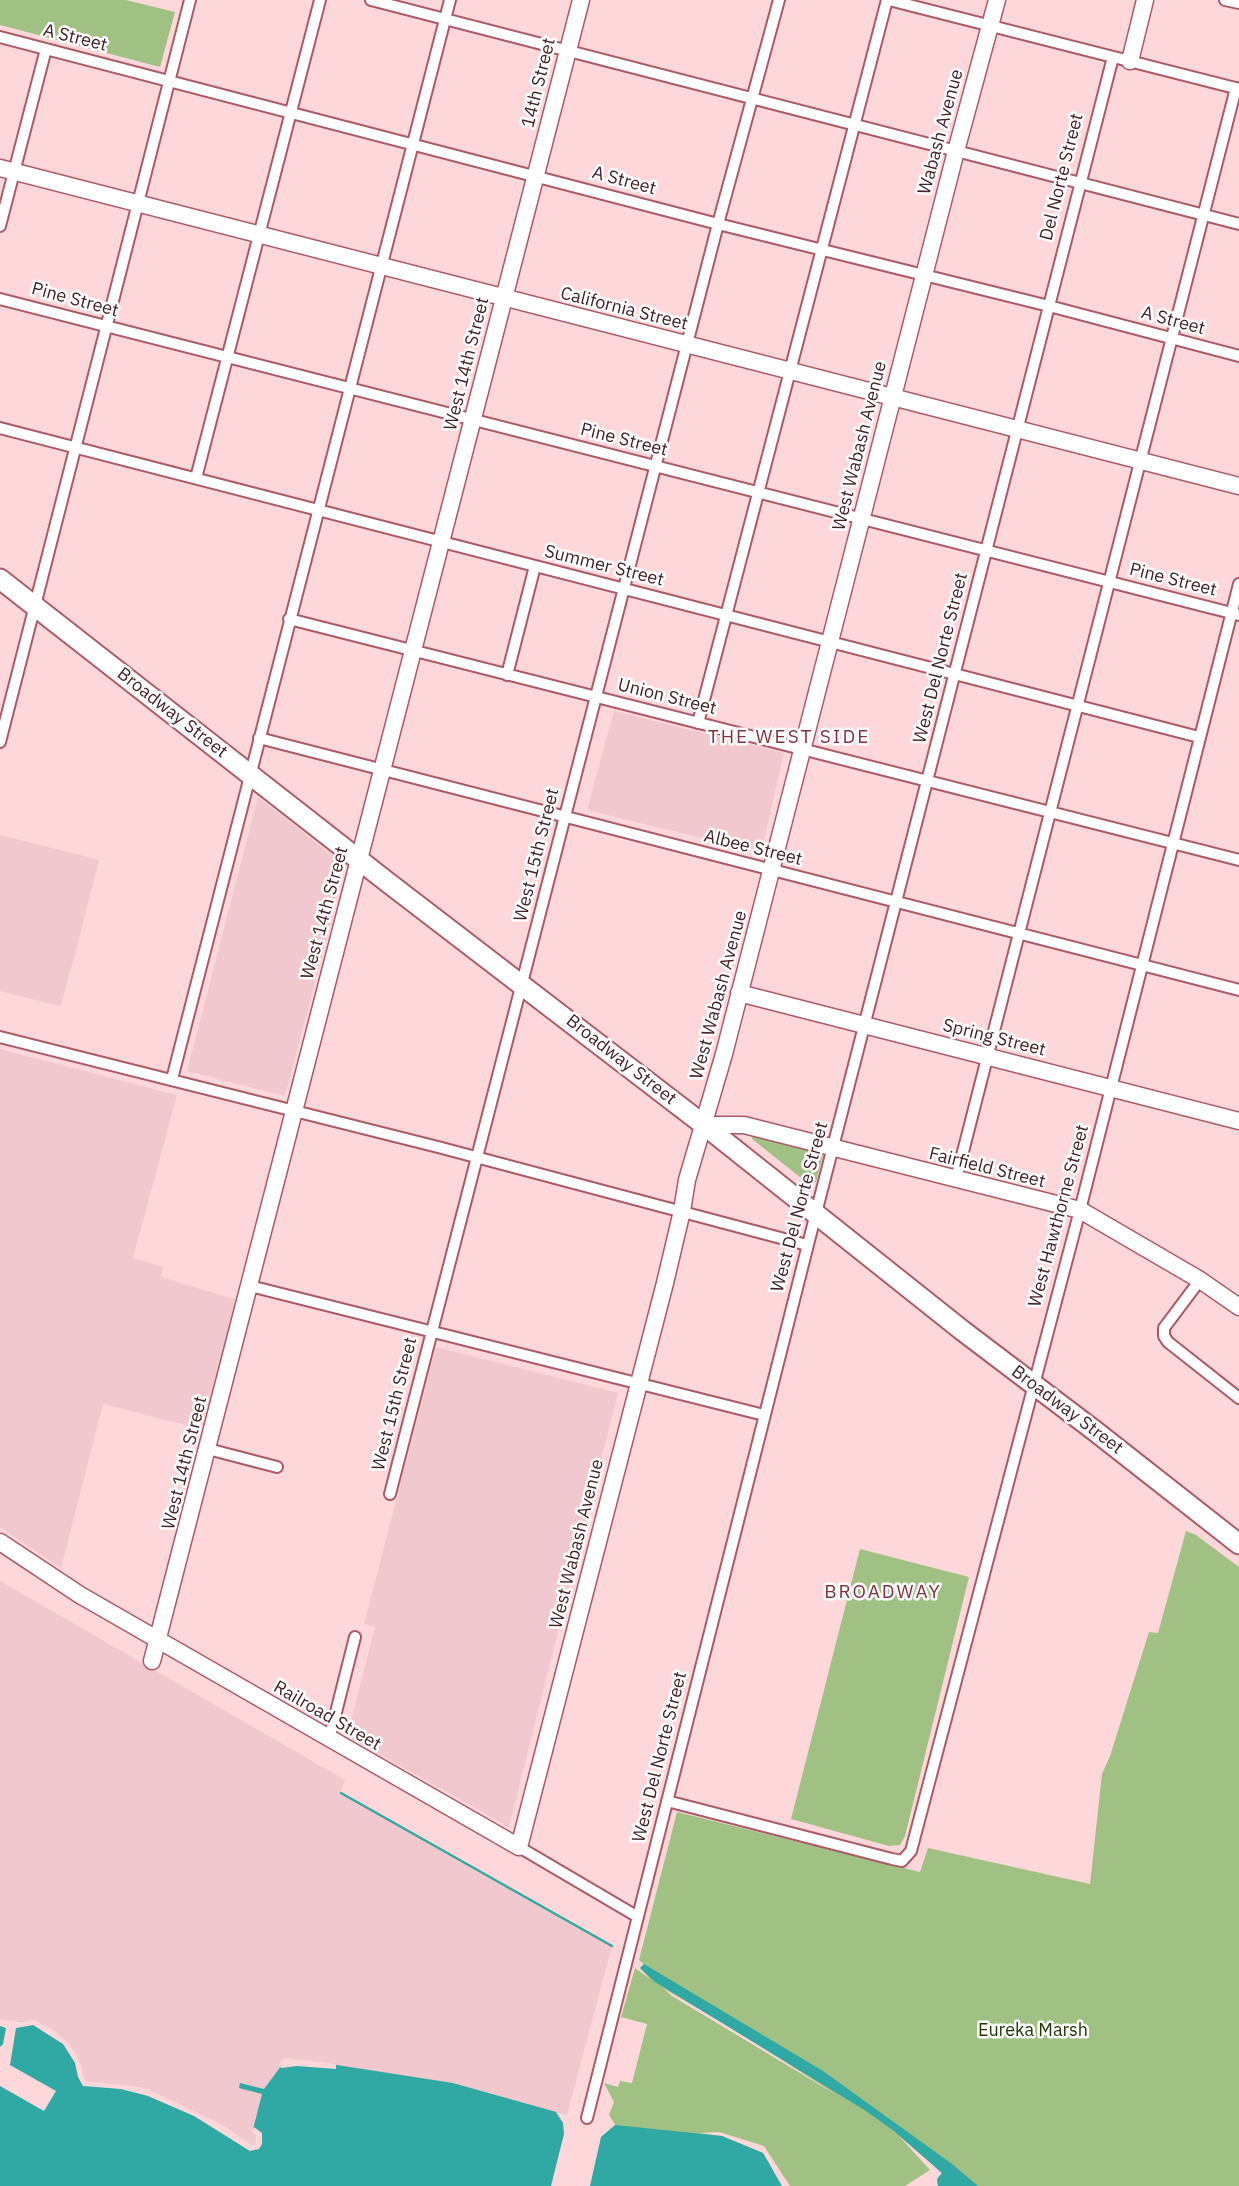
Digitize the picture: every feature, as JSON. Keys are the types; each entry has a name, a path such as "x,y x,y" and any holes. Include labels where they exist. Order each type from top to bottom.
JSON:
{"highway":[{"name":"Broadway Street","path":"0,579 1239,1544"}],"street":[{"path":"0,742 190,0"},
{"path":"196,478 320,0"},
{"path":"371,0 1239,224"},
{"path":"172,1079 450,0"},
{"name":"14th Street","path":"536,176 581,0"},
{"name":"West 15th Street","path":"390,1494 718,224 779,0"},
{"path":"698,723 888,0 1237,89 956,1179"},
{"name":"Wabash Avenue","path":"924,274 997,0"},
{"path":"1130,61 1145,0"},
{"path":"1225,0 1239,4"},
{"name":"A Street","path":"0,37 1239,356"},
{"path":"0,226 7,170 46,49"},
{"name":"Del Norte Street","path":"1049,306 1113,57"},
{"name":"California Street","path":"7,170 1239,486"},
{"name":"West 14th Street","path":"152,1661 536,176"},
{"name":"West Wabash Avenue","path":"519,1847 639,1384 682,1212 687,1180 739,993 924,274"},
{"name":"Pine Street","path":"0,299 1235,614"},
{"name":"West Del Norte Street","path":"587,2118 807,1245 1049,306"},
{"name":"Summer Street","path":"0,428 1199,737"},
{"path":"507,674 535,566"},
{"name":"West Hawthorne Street","path":"667,1801 892,1859 902,1861 909,1856 1080,1210 1199,737 1235,614 1239,584"},
{"name":"Union Street","path":"289,619 1239,860"},
{"name":"Albee Street","path":"259,738 1239,990"},
{"name":"Spring Street","path":"739,993 1239,1121"},
{"path":"0,1037 295,1110 807,1245"},
{"name":"Fairfield Street","path":"704,1125 744,1125 1080,1210 1200,1280 1239,1307"},
{"path":"1200,1280 1164,1328 1164,1336 1239,1398"},
{"path":"250,1286 765,1415"},
{"path":"208,1450 277,1467"},
{"name":"Railroad Street","path":"0,1542 71,1589 638,1917"},
{"path":"329,1740 355,1637"}],"shaded area":[{"path":"614,711 784,753 761,853 723,841 587,810"},
{"path":"258,797 332,855 339,869 333,914 285,1096 187,1071"},
{"path":"0,835 99,860 59,1006 0,991"},
{"path":"0,1049 177,1095 133,1258 163,1267 161,1277 237,1300 201,1429 103,1404 61,1568 0,1527"},
{"path":"436,1347 618,1393 509,1827 347,1736 375,1627 364,1624"},
{"path":"0,1581 345,1780 341,1793 612,1946 567,2115 453,2083 284,2062 264,2090 241,2083 262,2093 253,2129 260,2133 259,2146 248,2148 83,2084 0,2022"}],"green space":[{"path":"0,0 126,0 175,12 160,67 0,25"},
{"path":"753,1135 823,1155 816,1182 810,1185 752,1139"},
{"name":"Eureka Marsh","path":"1186,1531 1196,1535 1239,1567 1239,2186 938,2186 937,2179 942,2173 899,2136 930,2170 905,2186 790,2186 764,2146 719,2132 699,2133 722,2136 763,2153 772,2168 590,2186 616,2126 609,2115 614,2102 604,2083 618,2087 620,2081 632,2083 647,2024 621,2017 635,1968 650,1979 640,1968 644,1964 639,1960 677,1812 920,1872 928,1848 1090,1884 1102,1774 1149,1632 1158,1633","holes":["663,1988 738,2032 840,2097"]},
{"path":"860,1549 969,1577 905,1836 900,1845 889,1846 791,1819"}],"water":[{"path":"644,1964 823,2071 952,2164 978,2186 938,2186 937,2179 942,2173 894,2131 866,2111 655,1982 640,1968"},
{"path":"0,2022 35,2023 56,2034 68,2048 83,2084 148,2092 188,2111 248,2148 259,2146 260,2133 253,2129 262,2094 239,2088 240,2083 264,2089 284,2062 337,2065 453,2083 567,2115 556,2186 0,2186"},
{"path":"615,2125 722,2136 763,2153 782,2186 580,2186 599,2133"}],"pier":[{"path":"0,2019 21,2022 34,2020 53,2030 69,2043 79,2060 85,2081 145,2088 223,2125 251,2145 256,2143 256,2135 252,2132 254,2127 262,2133 262,2144 259,2149 250,2151 194,2116 148,2096 121,2089 83,2086 75,2063 63,2044 33,2025 16,2028 10,2065 56,2091 44,2111 0,2086 0,2047 6,2028 0,2026"},
{"path":"284,2058 336,2064 336,2069 297,2066 281,2068 279,2064"},
{"path":"556,2112 570,2115 571,2124 569,2149 559,2186 551,2186 564,2134 563,2123"},
{"path":"613,2122 615,2125 601,2137 590,2186 577,2186 590,2140 597,2130"}],"waterway":[{"path":"341,1793 612,1946"}],"district":[{"name":"THE WEST SIDE","path":"789,738"},
{"name":"BROADWAY","path":"883,1593"}]}
